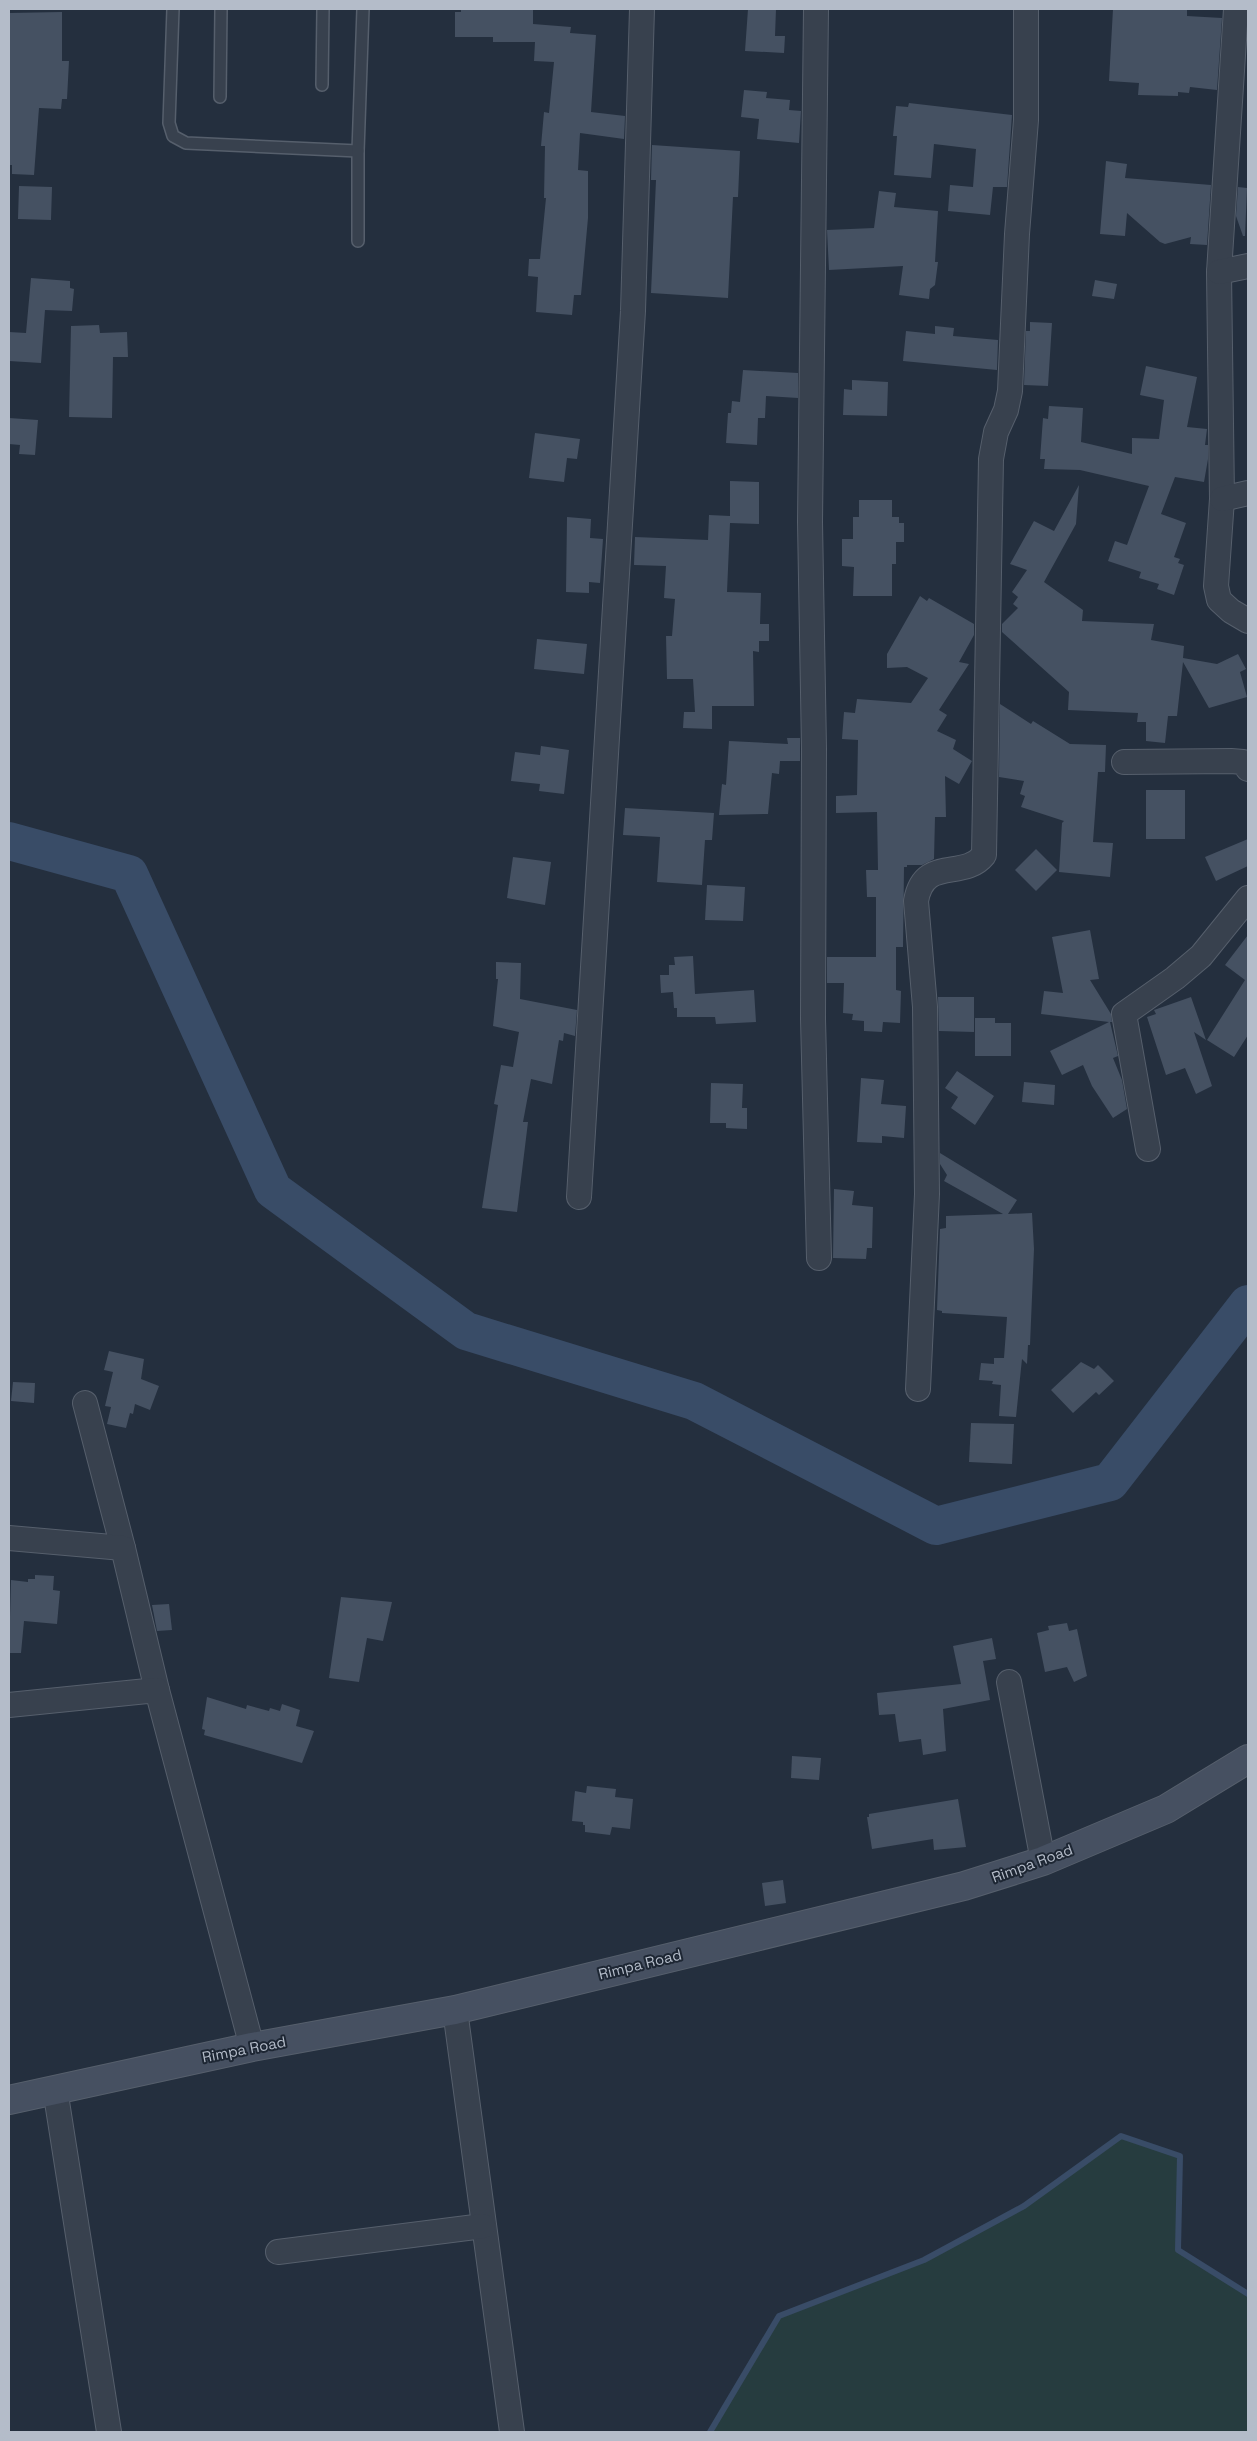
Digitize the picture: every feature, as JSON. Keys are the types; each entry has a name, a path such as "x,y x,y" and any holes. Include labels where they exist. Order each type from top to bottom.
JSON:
{"street":[{"path":"579,1197 633,311 642,9"},
{"path":"816,9 810,522 814,749 813,1019 819,1258"},
{"path":"918,1389 927,1184 926,1007 916,901 918,887 927,877 938,872 978,863 984,855 991,460 996,432 1006,410 1010,391 1017,234 1026,120 1026,9"},
{"path":"1236,9 1219,272 1222,499 1216,586 1219,600 1242,613"},
{"path":"1219,272 1248,266"},
{"path":"1222,499 1248,492"},
{"path":"1124,762 1230,761 1243,762 1248,769"},
{"path":"1148,1149 1124,1014 1175,978 1201,956 1248,898"},
{"path":"86,1403 157,1690 252,2047"},
{"path":"9,1538 123,1548"},
{"path":"1010,1682 1044,1861"},
{"path":"9,1705 157,1690"},
{"name":"Rimpa Road","path":"9,2100 252,2047 455,2010 964,1886 1044,1861 1166,1809 1248,1759"},
{"path":"455,2010 508,2431"},
{"path":"55,2089 109,2432"},
{"path":"278,2252 483,2226"}],"lane":[{"path":"173,9 169,124 173,136 186,143 358,151"},
{"path":"220,97 221,9"},
{"path":"322,85 323,9"},
{"path":"358,241 358,151 363,9"}],"green space":[{"path":"1121,2136 1180,2156 1178,2250 1248,2294 1248,2432 710,2432 779,2316 924,2260 1024,2206"}],"building":[{"path":"461,9 533,10 533,24 571,27 570,33 596,35 591,112 625,116 624,139 580,133 578,170 588,171 588,218 581,295 574,295 572,315 536,312 538,277 528,276 529,259 540,259 546,198 544,198 545,146 541,146 544,112 549,113 554,62 534,61 535,42 493,42 493,37 455,37 455,12 461,12"},
{"path":"748,9 776,9 775,36 785,36 784,53 745,51"},
{"path":"1113,9 1187,9 1187,16 1222,18 1217,90 1190,87 1189,93 1178,92 1178,96 1138,95 1139,83 1109,81"},
{"path":"62,12 62,61 69,61 67,99 62,99 61,109 39,108 34,175 12,174 12,165 9,165 9,13"},
{"path":"744,90 767,92 766,98 790,100 789,110 801,111 799,143 757,139 759,119 741,117"},
{"path":"909,103 1012,115 1007,187 993,187 990,215 948,211 950,185 973,187 976,149 934,144 931,178 894,175 897,136 893,136 896,106 908,107"},
{"path":"652,145 740,151 738,197 733,197 728,298 651,293 656,180 651,180"},
{"path":"1106,161 1127,164 1125,178 1211,185 1207,245 1190,244 1191,237 1165,244 1160,242 1127,213 1125,236 1100,234"},
{"path":"19,186 52,187 51,220 18,219"},
{"path":"1238,187 1247,188 1245,236 1243,236 1236,216"},
{"path":"879,191 896,193 894,207 938,211 935,262 938,262 935,285 930,289 929,299 899,295 903,266 829,270 827,230 874,228"},
{"path":"31,278 70,281 70,288 74,289 72,311 45,310 41,363 9,361 9,332 26,333"},
{"path":"1095,280 1117,284 1114,299 1092,296"},
{"path":"1030,322 1052,323 1048,386 1024,385 1026,331 1030,331"},
{"path":"99,325 100,333 127,332 128,357 113,357 112,418 69,417 71,326"},
{"path":"935,326 954,328 953,336 998,340 997,370 903,361 906,331 935,334"},
{"path":"1146,366 1197,377 1187,427 1207,429 1205,445 1208,445 1208,459 1204,482 1175,477 1161,514 1186,523 1174,557 1180,559 1178,563 1184,565 1174,595 1157,589 1159,584 1139,578 1141,572 1108,561 1115,541 1127,545 1149,486 1080,470 1044,469 1045,459 1040,459 1043,418 1048,419 1049,406 1083,408 1081,442 1132,454 1132,438 1159,439 1164,400 1140,395"},
{"path":"743,370 798,373 798,398 766,396 765,418 758,418 757,445 726,443 728,413 731,413 732,401 740,402"},
{"path":"852,380 888,382 887,416 843,415 844,389 852,390"},
{"path":"9,418 38,420 35,455 19,454 20,445 9,444"},
{"path":"535,433 580,439 577,459 567,458 564,482 529,478"},
{"path":"730,481 759,482 759,524 730,523 727,592 761,593 760,624 769,624 769,641 759,641 759,652 753,651 754,706 712,706 712,729 683,728 684,712 695,712 693,679 667,679 666,636 672,636 675,599 664,598 666,566 634,565 635,537 708,540 709,515 730,516"},
{"path":"1079,485 1076,524 1044,582 1083,610 1082,621 1154,624 1151,640 1184,646 1183,658 1217,664 1238,654 1246,669 1240,672 1247,697 1209,708 1183,662 1177,716 1168,716 1165,743 1146,741 1146,722 1137,722 1138,713 1068,710 1069,692 1002,632 1002,624 1018,608 1013,604 1018,597 1012,592 1027,570 1010,564 1034,521 1054,531"},
{"path":"859,500 892,500 892,517 899,517 899,523 904,523 904,542 896,542 896,564 892,564 892,596 853,596 854,567 842,566 842,539 853,539 853,517 859,517"},
{"path":"567,517 591,519 590,538 603,539 600,583 589,582 589,593 566,592"},
{"path":"920,596 927,601 929,598 974,624 974,635 959,662 969,664 939,710 947,715 937,731 956,740 953,749 972,761 959,784 945,776 946,817 935,817 934,859 922,865 907,865 907,867 904,867 903,947 896,947 896,990 901,991 900,1023 883,1022 882,1032 864,1031 864,1021 852,1020 853,1014 843,1013 844,983 827,983 827,957 876,957 876,897 867,897 866,870 878,870 877,812 836,813 836,796 857,795 858,740 842,739 844,712 855,713 857,699 911,703 928,678 907,667 887,668 887,654"},
{"path":"537,639 587,644 584,674 534,669"},
{"path":"1000,704 1031,724 1033,721 1070,744 1106,745 1105,772 1098,772 1093,842 1113,843 1110,877 1059,872 1062,823 1064,821 1021,807 1025,796 1020,794 1024,781 999,777"},
{"path":"787,738 800,738 800,761 780,761 779,774 772,773 768,814 719,815 722,784 726,785 729,741 788,744"},
{"path":"541,746 569,750 564,794 539,791 540,784 511,781 515,752 540,755"},
{"path":"1146,790 1185,790 1185,839 1146,839"},
{"path":"625,808 714,813 712,840 705,840 702,885 657,882 660,837 623,835"},
{"path":"1248,839 1248,866 1216,881 1205,857"},
{"path":"1036,849 1057,870 1036,891 1015,870"},
{"path":"513,857 551,862 545,905 507,898"},
{"path":"707,885 745,887 743,921 705,920"},
{"path":"1090,930 1099,979 1090,980 1111,1014 1112,1022 1110,1022 1118,1056 1113,1058 1122,1080 1127,1109 1113,1118 1092,1086 1083,1065 1062,1075 1050,1051 1109,1022 1041,1014 1044,991 1063,993 1052,937"},
{"path":"1248,935 1248,1035 1234,1057 1207,1040 1245,980 1225,965"},
{"path":"693,956 695,994 754,990 756,1022 716,1024 715,1017 677,1017 677,1008 674,1008 673,992 661,993 660,975 669,975 669,965 675,965 674,957"},
{"path":"496,962 521,963 520,999 577,1010 575,1036 564,1033 563,1041 559,1040 552,1084 531,1079 523,1122 528,1122 517,1212 482,1208 498,1105 494,1104 501,1065 513,1067 519,1032 493,1026 498,979 496,979"},
{"path":"938,997 974,997 974,1032 939,1031"},
{"path":"1191,997 1206,1040 1194,1032 1212,1086 1196,1094 1185,1068 1166,1075 1147,1017 1156,1014 1154,1010"},
{"path":"975,1018 995,1018 995,1023 1011,1023 1011,1056 975,1056"},
{"path":"957,1071 994,1096 975,1125 951,1108 958,1097 945,1088"},
{"path":"861,1078 884,1080 881,1104 906,1106 904,1138 882,1136 882,1143 857,1142"},
{"path":"1024,1082 1055,1085 1054,1105 1022,1102"},
{"path":"711,1083 743,1084 742,1108 747,1108 747,1129 726,1128 726,1123 710,1123"},
{"path":"940,1153 1017,1200 1008,1214 1032,1213 1034,1249 1030,1345 1028,1345 1027,1364 1022,1359 1016,1417 999,1416 1001,1385 992,1384 993,1381 979,1380 981,1363 994,1364 994,1358 1004,1358 1007,1317 942,1313 942,1311 937,1310 940,1229 946,1228 946,1216 1003,1214 944,1181 947,1175 940,1164"},
{"path":"834,1189 854,1191 852,1205 873,1207 872,1248 867,1248 866,1259 833,1258"},
{"path":"109,1351 144,1359 141,1379 159,1386 150,1410 135,1404 133,1414 130,1413 126,1428 107,1424 111,1407 105,1406 113,1372 104,1370"},
{"path":"1081,1362 1094,1369 1098,1365 1114,1381 1099,1395 1096,1392 1073,1413 1051,1390"},
{"path":"13,1382 35,1383 34,1403 11,1401"},
{"path":"971,1423 1014,1424 1012,1464 969,1462"},
{"path":"35,1575 54,1576 53,1590 60,1591 57,1624 24,1621 21,1653 9,1653 11,1580 28,1582 28,1579 35,1579"},
{"path":"341,1597 392,1602 383,1641 367,1638 359,1682 329,1678"},
{"path":"169,1604 172,1630 157,1631 152,1605"},
{"path":"1067,1623 1069,1631 1077,1629 1087,1676 1074,1682 1067,1667 1045,1672 1037,1633 1049,1630 1048,1626"},
{"path":"992,1638 996,1659 983,1661 990,1700 943,1709 946,1751 923,1755 921,1739 899,1742 895,1714 879,1715 877,1693 961,1684 953,1646"},
{"path":"207,1697 246,1709 247,1705 269,1711 270,1708 280,1711 282,1704 300,1710 296,1726 314,1731 302,1763 204,1735 205,1730 202,1729"},
{"path":"792,1756 821,1758 819,1780 791,1778"},
{"path":"587,1786 616,1789 615,1797 633,1799 630,1829 612,1827 610,1835 585,1832 583,1822 572,1821 575,1791 586,1793"},
{"path":"958,1799 966,1847 934,1850 933,1839 872,1849 867,1817 869,1817 869,1814"},
{"path":"783,1880 786,1903 765,1906 762,1883"}],"waterway":[{"path":"9,841 129,874 273,1190 466,1331 694,1401 936,1526 1110,1482 1248,1304"},
{"path":"710,2432 779,2316 924,2260 1024,2206 1121,2136 1180,2156 1178,2250 1248,2294"}]}
